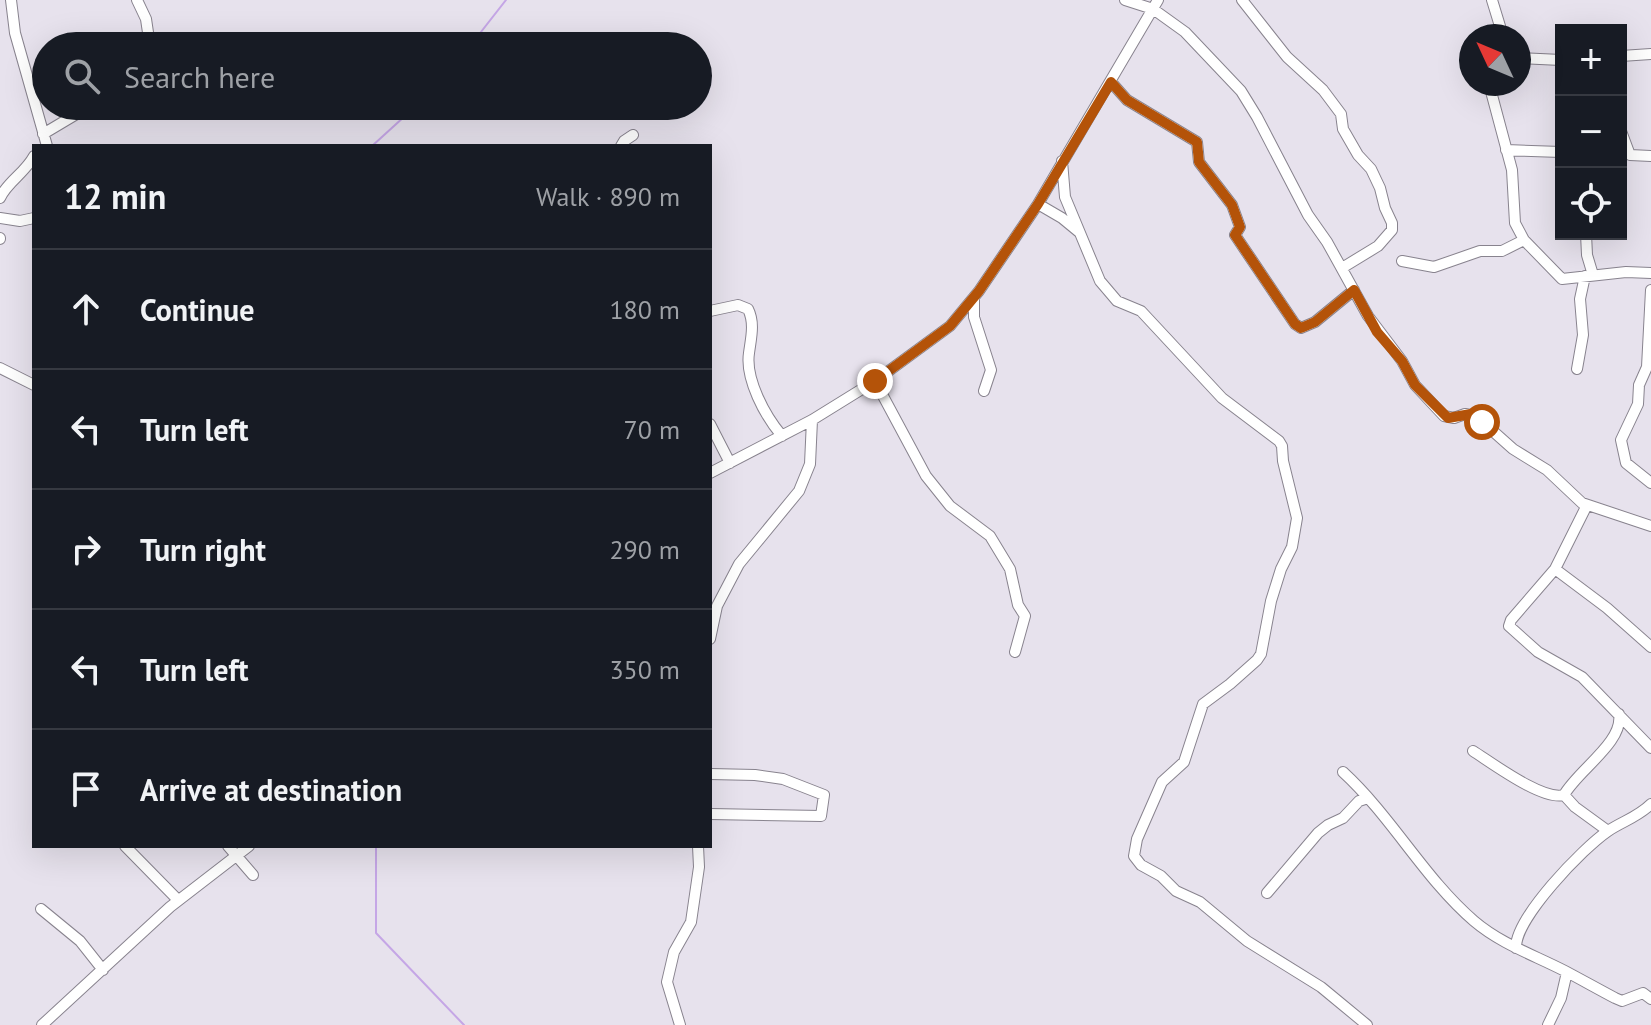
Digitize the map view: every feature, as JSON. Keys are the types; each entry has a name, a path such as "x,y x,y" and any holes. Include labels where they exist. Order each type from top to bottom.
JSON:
{"street":[{"path":"11,0 15,33 32,96"},
{"path":"137,0 148,32"},
{"path":"1125,0 1156,4 1241,91 1308,215 1377,332 1402,361 1415,385 1444,416 1476,416 1498,438 1547,470 1587,505 1651,526"},
{"path":"1242,0 1287,57 1323,90 1341,114 1343,129 1358,155 1371,169 1380,188 1392,230 1378,246 1342,268"},
{"path":"1492,0 1499,24"},
{"path":"712,472 812,420 875,381 950,326 974,297 1038,204 1156,4"},
{"path":"1627,56 1651,54"},
{"path":"1531,59 1555,60"},
{"path":"1111,82 1127,100 1197,142 1199,162 1232,205 1240,227 1235,235 1295,324 1301,328 1315,322 1354,290"},
{"path":"1492,96 1512,170 1515,223 1524,240 1562,279 1626,272 1651,273"},
{"path":"38,120 44,141 72,120"},
{"path":"622,144 633,135"},
{"path":"1627,147 1630,155 1651,156"},
{"path":"1506,150 1555,152"},
{"path":"0,198 32,159"},
{"path":"1062,161 1065,197 1091,264 1110,294 1117,301 1141,311 1222,398 1279,441 1297,518 1292,547 1271,601 1261,654 1230,684 1203,704 1184,762 1162,782 1137,839 1134,856 1141,865 1161,876 1176,891 1200,902 1272,959 1321,987 1367,1025"},
{"path":"1038,204 1081,234"},
{"path":"0,218 20,221 32,218"},
{"path":"1402,261 1434,267 1480,251 1502,251 1524,240"},
{"path":"1577,369 1583,335 1580,299 1589,276 1586,240"},
{"path":"1651,290 1647,367 1639,385 1638,404 1621,440 1626,463 1651,483"},
{"path":"974,297 974,317 991,370 984,391"},
{"path":"712,311 738,305 748,309 752,316 752,341 748,355 751,376 773,426 782,436"},
{"path":"0,368 32,384"},
{"path":"875,381 926,476 950,506 990,536 1010,569 1018,605 1025,616 1015,652"},
{"path":"712,630 717,606 739,564 799,491 810,464 812,420"},
{"path":"712,428 730,463"},
{"path":"1587,505 1555,569 1509,626 1538,652 1582,677 1651,748"},
{"path":"1555,569 1607,608 1651,647"},
{"path":"1473,751 1531,787 1556,797 1564,795 1617,734 1621,724 1619,714"},
{"path":"1343,772 1463,911 1489,932 1622,1001 1643,993 1651,999"},
{"path":"712,774 783,779 824,795 821,816 712,814"},
{"path":"1564,795 1608,831"},
{"path":"1267,893 1318,833 1343,818 1359,801 1368,798"},
{"path":"1516,948 1521,927 1546,893 1580,856 1608,831 1639,816 1651,804"},
{"path":"127,848 178,900"},
{"path":"229,848 253,875"},
{"path":"42,1025 178,900 246,848"},
{"path":"680,1025 667,982 674,952 691,922 699,867 698,848"},
{"path":"41,909 80,941 103,970"},
{"path":"1548,1025 1561,998 1567,972"}],"waterway":[{"path":"481,32 506,0"},
{"path":"374,144 401,120"},
{"path":"376,848 376,933 464,1025"}],"route":[{"path":"875,381 950,326 979,291 1038,204 1111,82 1127,100 1197,142 1200,147 1199,162 1232,205 1240,227 1235,235 1295,324 1301,328 1315,322 1354,290 1377,332 1402,361 1415,385 1444,416 1454,418 1471,414 1482,422"}]}
